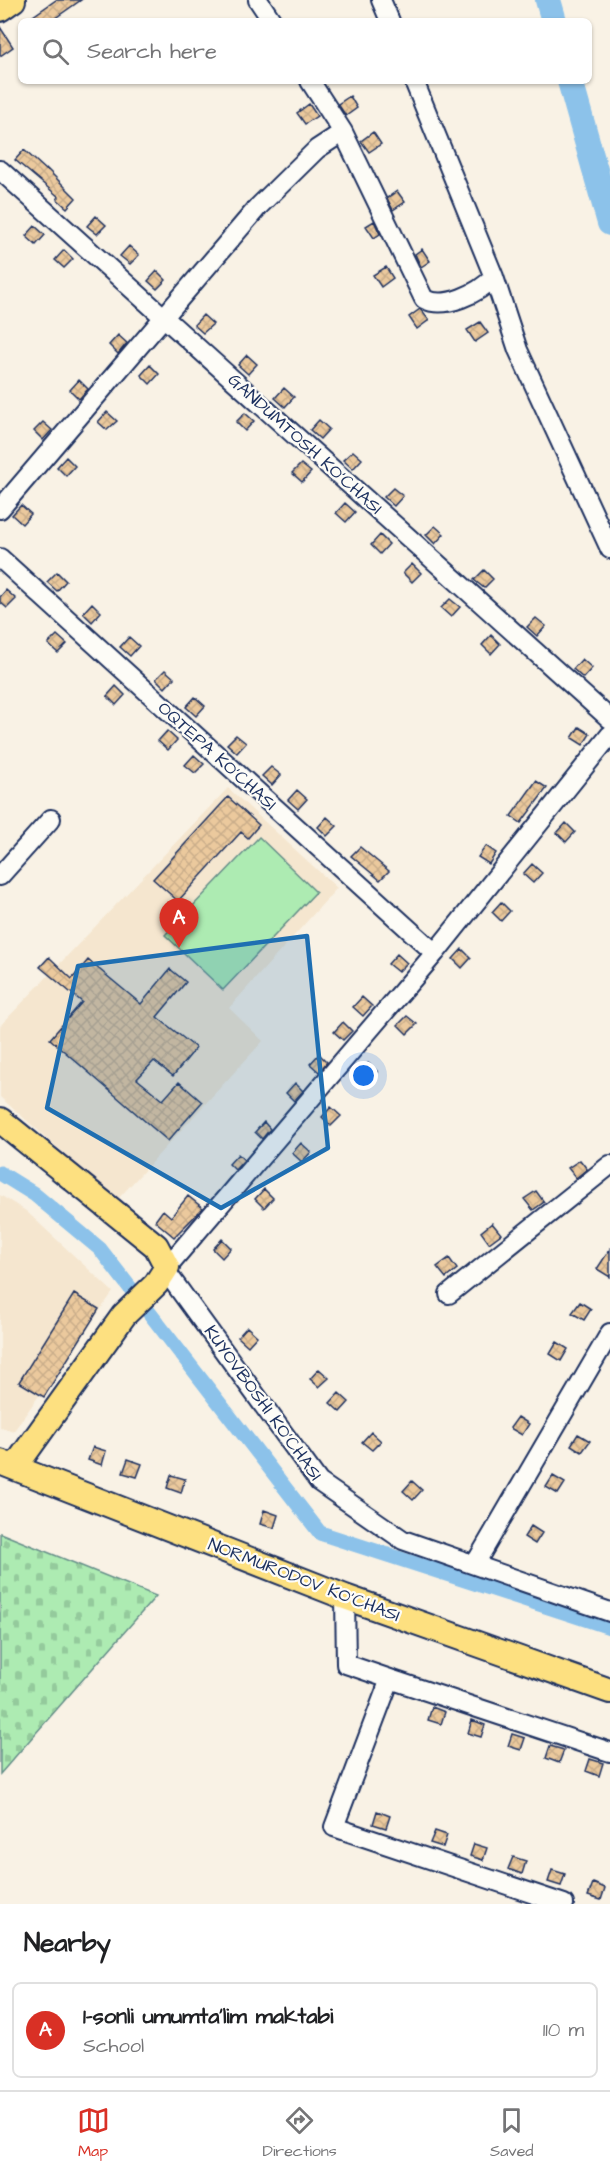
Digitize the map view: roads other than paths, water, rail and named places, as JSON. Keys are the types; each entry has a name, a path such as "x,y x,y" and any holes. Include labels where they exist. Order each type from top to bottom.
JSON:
{"main road":[{"path":"0,9 13,0"},
{"name":"KUYOVBOSHI KO'CHASI","path":"0,1120 156,1246 163,1274"},
{"path":"7,1464 124,1315 163,1274"},
{"name":"NORMURODOV KO'CHASI","path":"7,1464 345,1597 610,1691"}],"street":[{"path":"258,0 270,18"},
{"path":"381,0 389,18"},
{"path":"312,84 343,132 424,299 440,303 483,289 494,277"},
{"path":"415,84 494,277 519,350 610,549"},
{"path":"0,509 258,207 317,149 343,132"},
{"name":"GANDUMTOSH KO'CHASI","path":"0,170 610,719"},
{"name":"OQTEPA KO'CHASI","path":"0,558 435,953"},
{"path":"163,1274 435,953 610,735"},
{"path":"0,876 51,819"},
{"path":"449,1294 610,1165"},
{"name":"KUYOVBOSHI KO'CHASI","path":"163,1274 319,1482 403,1540 475,1563 610,1612"},
{"path":"475,1563 610,1332"},
{"path":"345,1597 346,1664 610,1752"},
{"path":"390,1679 334,1827 564,1904"}],"waterway":[{"path":"548,0 553,18"},
{"path":"571,84 610,223"},
{"path":"0,1173 34,1194 100,1249 320,1533 610,1627"}],"place":[{"name":"1-sonli umumta'lim maktabi","path":"179,948"}]}
